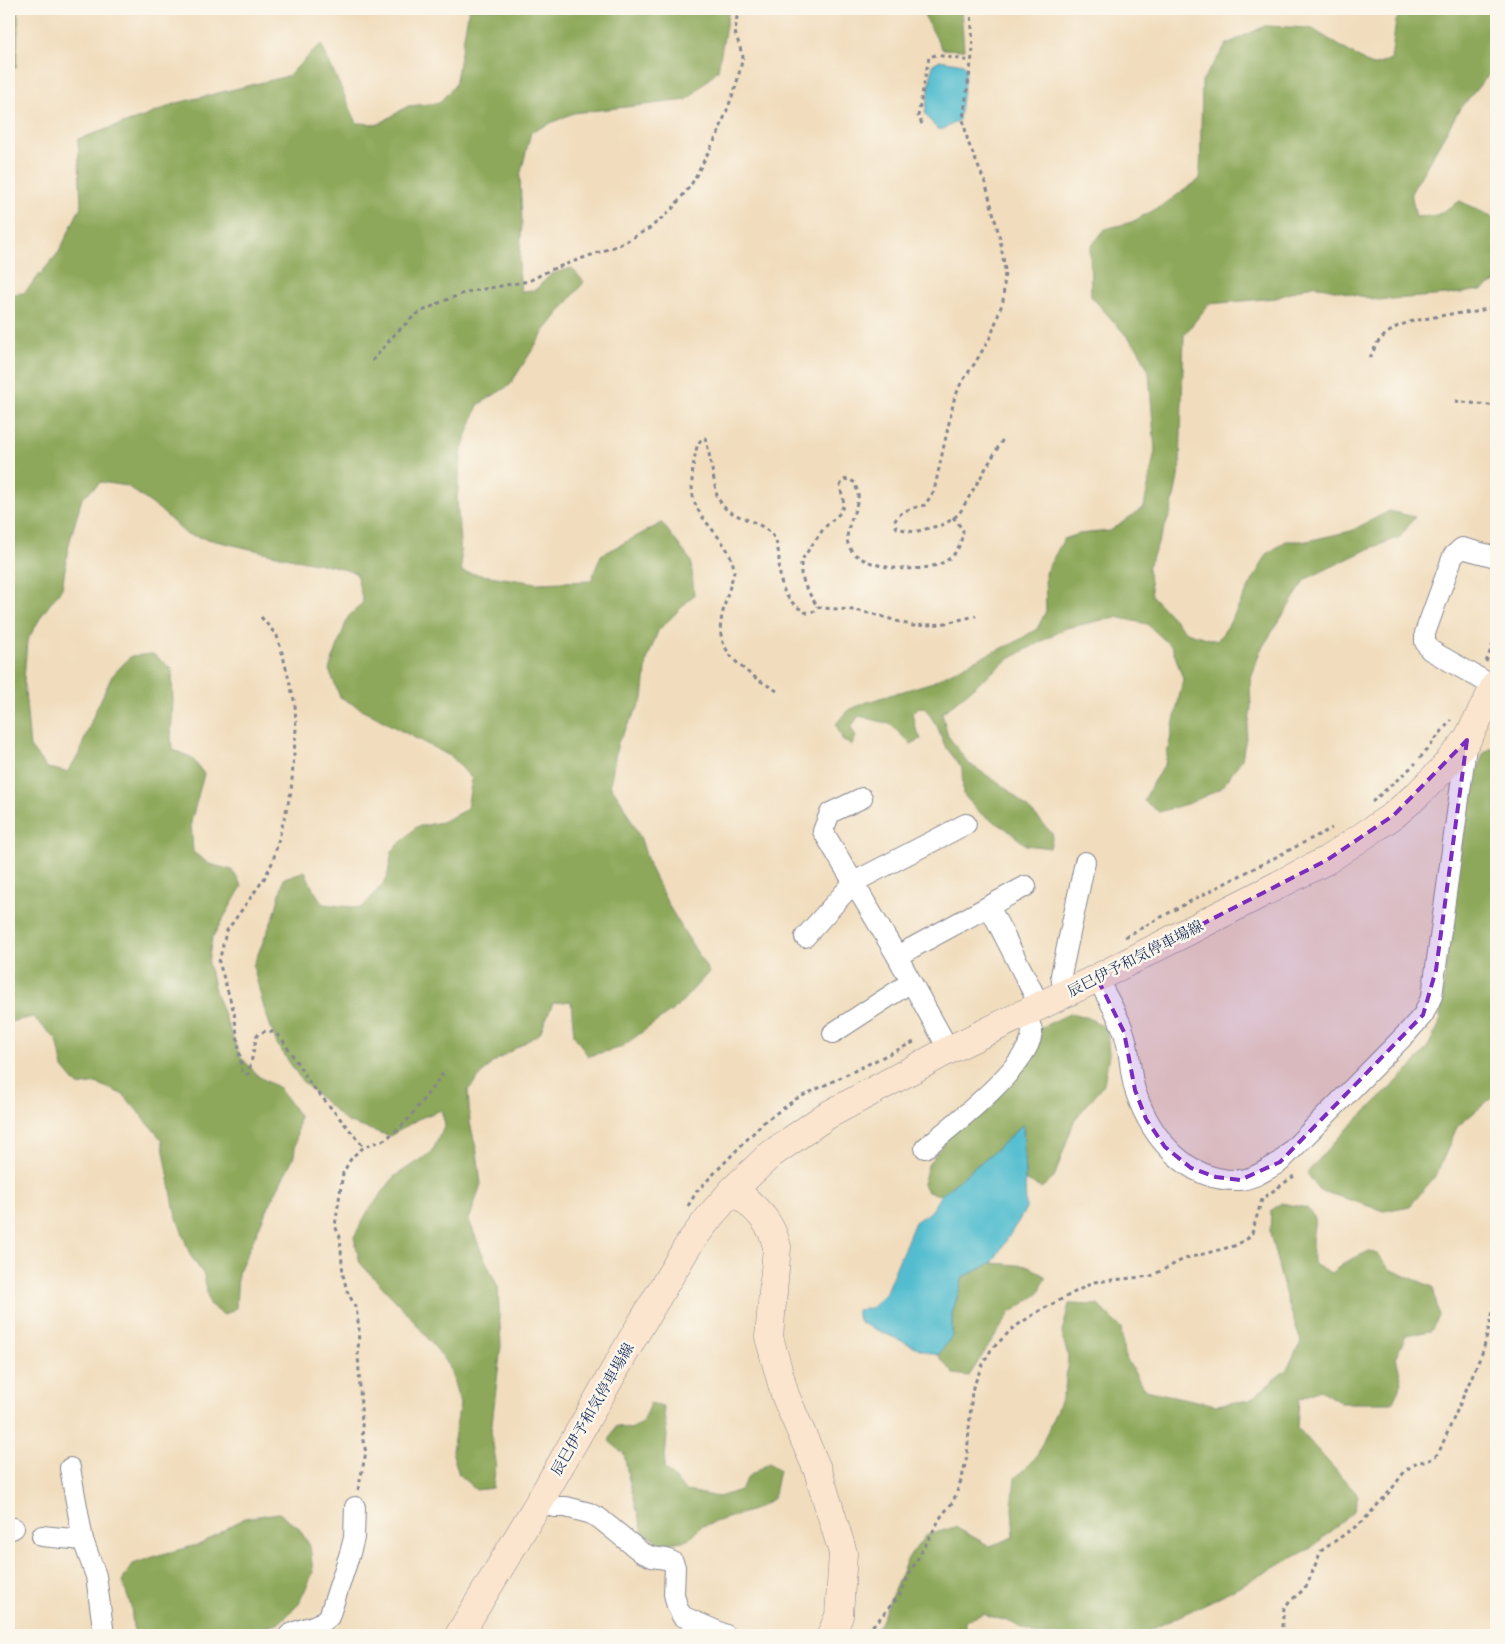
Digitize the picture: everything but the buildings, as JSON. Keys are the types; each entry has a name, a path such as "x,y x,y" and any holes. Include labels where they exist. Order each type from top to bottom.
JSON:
{"main road":[{"name":"辰巳伊予和気停車場線","path":"459,1635 541,1499 689,1244 711,1214 770,1155 826,1116 949,1050 1097,978 1327,860 1394,815 1418,794 1467,740 1495,686"},
{"path":"734,1189 766,1220 774,1233 777,1247 769,1337 785,1395 818,1471 843,1553 839,1616 831,1635"}],"street":[{"path":"1495,686 1430,650 1425,642 1425,633 1453,556 1462,548 1496,557"},
{"path":"1097,978 1124,1032 1130,1055 1135,1090 1146,1120 1165,1147 1190,1168 1216,1177 1240,1180 1261,1173 1274,1166 1298,1145 1408,1032 1423,1014 1432,996 1467,740"},
{"path":"862,798 830,813 824,831 949,1050"},
{"path":"805,938 854,882 966,824"},
{"path":"1064,994 1061,975 1085,862"},
{"path":"897,956 1026,886"},
{"path":"925,1148 1007,1076 1024,1053 1030,1040 1032,1009 989,906"},
{"path":"833,1033 911,982"},
{"path":"70,1468 83,1540 96,1576 104,1635"},
{"path":"541,1499 554,1507 589,1513 599,1518 641,1552 673,1562 675,1567 674,1594 682,1616 726,1635"},
{"path":"290,1635 299,1630 323,1623 330,1617 354,1538 355,1507"},
{"path":"42,1536 83,1540"}],"path":[{"path":"372,361 395,334 415,315 467,292 529,281 550,270 619,245 650,228 672,210 691,184 718,134 736,86 743,57 735,32 738,9"},
{"path":"971,9 974,33 964,119 968,142 986,185 1000,239 1004,270 1003,301 991,336 961,382 954,400 934,491 925,505 907,510 897,516 894,523 898,528 914,532 945,524 959,514 1003,439"},
{"path":"922,124 918,116 930,58 936,55 971,61"},
{"path":"1370,358 1377,343 1398,326 1412,321 1475,312 1496,306"},
{"path":"1455,401 1496,406"},
{"path":"777,692 750,675 740,666 730,655 723,641 721,622 734,572 734,565 728,551 696,505 693,492 693,466 697,444 702,439 705,438 707,443 720,503 726,509 769,531 775,539 779,552 781,584 787,597 807,613 815,611 817,606"},
{"path":"953,518 964,530 961,542 951,558 934,568 910,570 890,568 865,560 851,550 847,535 858,497 855,483 849,479 843,480 840,486 844,504 840,513 824,528 802,561 801,574 806,588 817,606 822,608 855,610 913,626 941,624 976,616"},
{"path":"261,617 277,636 295,704 296,729 291,792 273,861 264,880 226,932 219,962 234,1012 242,1072 244,1074 249,1072 257,1035 267,1030 276,1033 282,1039 310,1083 364,1148"},
{"path":"355,1507 366,1452 363,1441 358,1354 359,1328 356,1308 347,1291 343,1275 340,1238 335,1226 343,1173 352,1157 364,1148 386,1139 406,1122 446,1070"},
{"path":"1493,1106 1496,1116"},
{"path":"859,1635 876,1623 899,1596 913,1566 942,1515 952,1502 962,1478 967,1456 972,1390 991,1350 1013,1328 1039,1311 1094,1282 1150,1276 1184,1259 1234,1246 1247,1239 1252,1233 1262,1199 1290,1180 1298,1172 1301,1164 1298,1145"},
{"path":"1281,1635 1284,1608 1302,1592 1321,1551 1362,1522 1391,1490 1405,1471 1417,1462 1434,1458 1439,1452 1483,1352 1496,1300"}],"highlighted area":[{"path":"1467,740 1436,970 1423,1015 1280,1162 1240,1180 1216,1177 1191,1168 1165,1147 1146,1119 1135,1090 1124,1032 1097,978 1327,860 1394,815"}],"green space":[{"path":"9,9 18,9 18,27 16,68 9,70"},
{"path":"469,9 729,9 718,70 687,100 573,113 531,132 520,176 522,222 519,270 521,291 535,290 551,274 572,268 584,282 545,330 510,385 478,405 462,449 457,498 462,572 537,583 591,581 601,555 662,523 691,561 694,595 658,631 647,660 643,699 618,742 610,785 621,801 641,839 650,868 670,908 709,972 677,1007 620,1048 588,1056 574,1035 571,1001 553,1003 540,1033 492,1063 468,1090 470,1123 477,1152 481,1184 469,1220 498,1287 501,1346 491,1432 496,1462 493,1488 476,1490 459,1475 452,1451 460,1403 449,1365 410,1316 360,1263 354,1237 368,1211 395,1176 432,1152 445,1124 441,1110 418,1119 390,1136 347,1122 302,1081 277,1044 264,1008 253,966 275,913 284,878 305,871 312,887 323,904 362,908 387,879 392,851 416,827 442,822 467,809 472,779 452,757 340,697 329,670 348,617 363,602 356,573 333,566 289,558 186,534 159,509 127,486 101,482 82,498 69,544 62,588 42,615 27,641 24,680 30,747 47,768 67,772 78,756 95,712 112,676 131,656 153,654 172,669 171,738 173,750 191,757 204,774 191,822 193,852 209,864 232,870 242,886 212,938 208,963 216,994 240,1056 258,1076 279,1088 299,1116 294,1156 238,1273 236,1308 224,1315 209,1304 204,1275 190,1255 175,1212 162,1140 124,1095 96,1083 78,1086 63,1068 57,1040 33,1017 9,1022 9,294 24,293 59,252 81,206 78,139 146,116 177,103 288,76 321,44 357,123 379,124 408,106 439,103 455,85"},
{"path":"921,9 961,9 964,50 942,49"},
{"path":"1403,9 1479,9 1496,15 1496,66 1459,110 1411,193 1416,217 1437,215 1460,201 1496,219 1496,282 1481,290 1447,295 1378,300 1312,285 1276,298 1209,304 1184,335 1180,467 1171,512 1148,568 1152,596 1186,632 1217,641 1228,626 1267,554 1286,541 1307,541 1351,531 1389,511 1415,517 1400,537 1366,550 1306,579 1260,651 1250,682 1251,710 1242,759 1220,789 1190,803 1159,812 1144,801 1153,782 1165,764 1183,679 1172,647 1147,624 1116,617 1066,628 1007,660 942,713 948,736 968,763 1006,788 1039,819 1053,835 1050,848 1026,845 1005,828 980,813 963,794 962,768 945,746 937,726 925,708 919,707 912,713 921,739 911,744 890,724 859,716 851,727 856,737 852,745 843,741 836,724 847,711 864,703 933,682 975,660 1014,643 1037,629 1046,611 1045,573 1064,539 1079,534 1110,531 1144,507 1155,451 1149,372 1139,350 1091,296 1090,248 1105,229 1132,222 1163,205 1200,179 1202,81 1227,44 1265,26 1311,28 1372,66 1391,60 1396,21"},
{"path":"1496,745 1496,1094 1457,1127 1436,1175 1410,1206 1384,1211 1319,1190 1307,1173 1338,1138 1410,1069 1427,1048 1439,1025 1457,867 1476,775 1483,754"},
{"path":"1071,1013 1089,1018 1107,1029 1109,1054 1104,1084 1074,1121 1054,1178 1041,1188 1025,1180 1023,1124 997,1149 941,1195 927,1192 923,1184 928,1165 940,1148 1040,1028"},
{"path":"1281,1203 1307,1208 1315,1218 1312,1241 1313,1263 1331,1273 1346,1262 1369,1251 1379,1255 1389,1269 1433,1287 1439,1316 1431,1331 1406,1335 1396,1357 1402,1382 1392,1403 1341,1403 1320,1390 1299,1399 1297,1427 1358,1495 1354,1511 1311,1548 1213,1600 1140,1635 1037,1635 1010,1622 983,1614 965,1621 965,1635 875,1635 907,1560 925,1536 955,1527 990,1546 1014,1537 1012,1508 1015,1478 1037,1456 1065,1390 1068,1357 1062,1333 1069,1304 1098,1305 1121,1328 1124,1355 1145,1390 1216,1405 1250,1400 1287,1369 1301,1342 1285,1293 1270,1233 1271,1211"},
{"path":"992,1263 1029,1266 1046,1277 1038,1294 1010,1313 969,1376 954,1374 938,1355 952,1336 952,1314 963,1277"},
{"path":"650,1403 663,1407 667,1435 664,1468 686,1491 719,1497 740,1490 748,1477 769,1463 779,1470 773,1499 753,1510 702,1526 688,1540 664,1544 643,1533 624,1454 609,1441 616,1426 631,1429 643,1422"},
{"path":"279,1513 298,1527 310,1546 313,1573 298,1605 278,1624 251,1630 240,1635 184,1635 178,1627 168,1635 136,1635 133,1627 131,1606 122,1581 133,1564 201,1544 244,1518"}],"water":[{"path":"940,60 963,64 966,68 959,120 943,129 936,128 925,113 933,64"},
{"path":"1023,1124 1026,1209 992,1263 963,1277 952,1314 952,1336 938,1355 929,1353 861,1323 857,1317 857,1310 871,1308 885,1294 915,1222 930,1212 941,1195 997,1149"}]}
